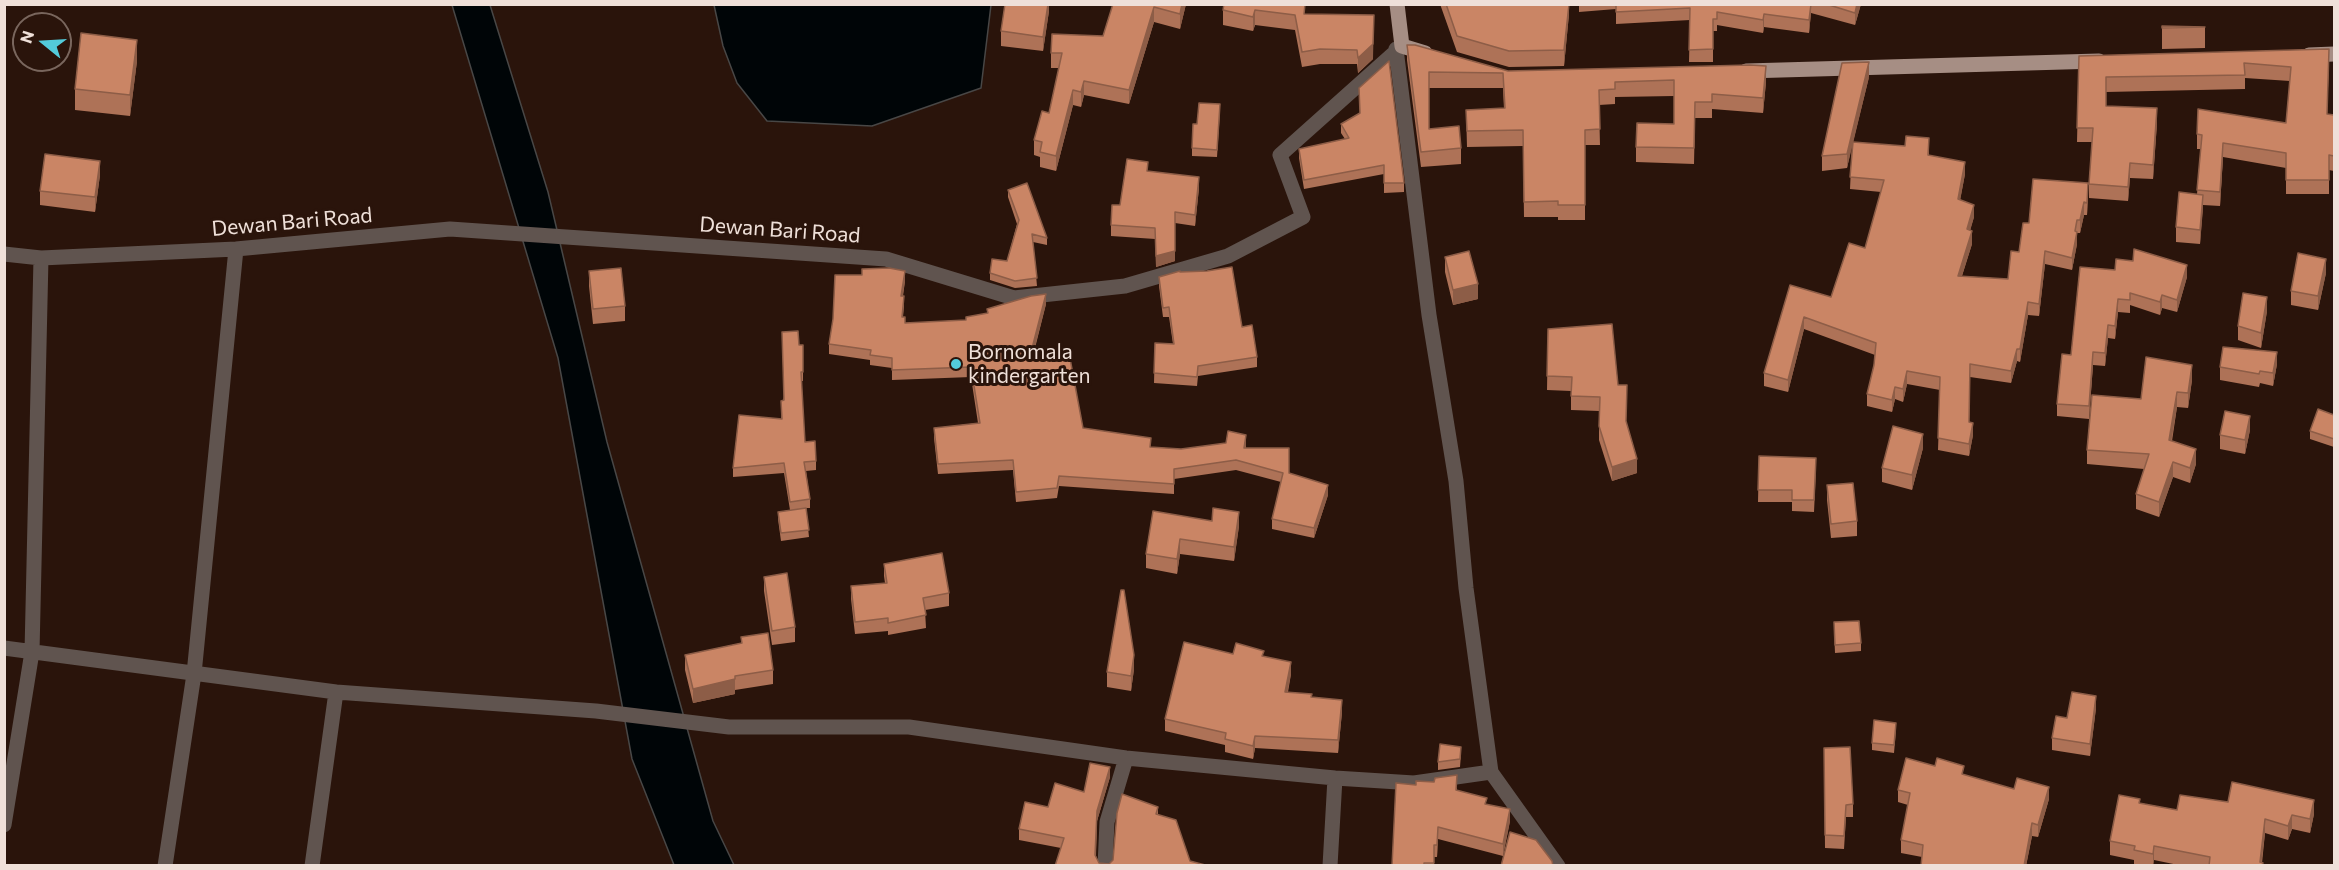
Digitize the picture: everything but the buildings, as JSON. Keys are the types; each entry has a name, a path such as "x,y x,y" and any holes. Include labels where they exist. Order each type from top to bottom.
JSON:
{"main road":[{"path":"1397,4 1399,47 1444,58"},
{"path":"2299,55 2334,54"},
{"path":"1736,71 2119,60"}],"street":[{"name":"Dewan Bari Road","path":"4,254 41,258 236,249 450,229 886,260 1014,298 1125,286 1228,256 1303,217 1280,155 1399,47"},
{"path":"1399,47 1429,315 1456,481 1466,588 1491,772 1558,866"},
{"path":"165,866 194,674 236,249"},
{"path":"4,825 32,652 41,258"},
{"path":"4,648 336,692 596,711 729,727 909,727 1126,758 1335,778 1414,783 1491,772"},
{"path":"312,866 336,692"},
{"path":"1105,866 1107,822 1126,758"},
{"path":"1330,866 1335,778"}],"shaded area":[{"path":"452,5 490,5 548,192 607,442 713,821 734,865 674,865 632,759 558,358"},
{"path":"714,5 991,5 981,88 872,126 767,121 737,83 723,46"}],"place":[{"name":"Bornomala kindergarten","path":"956,364"}]}
